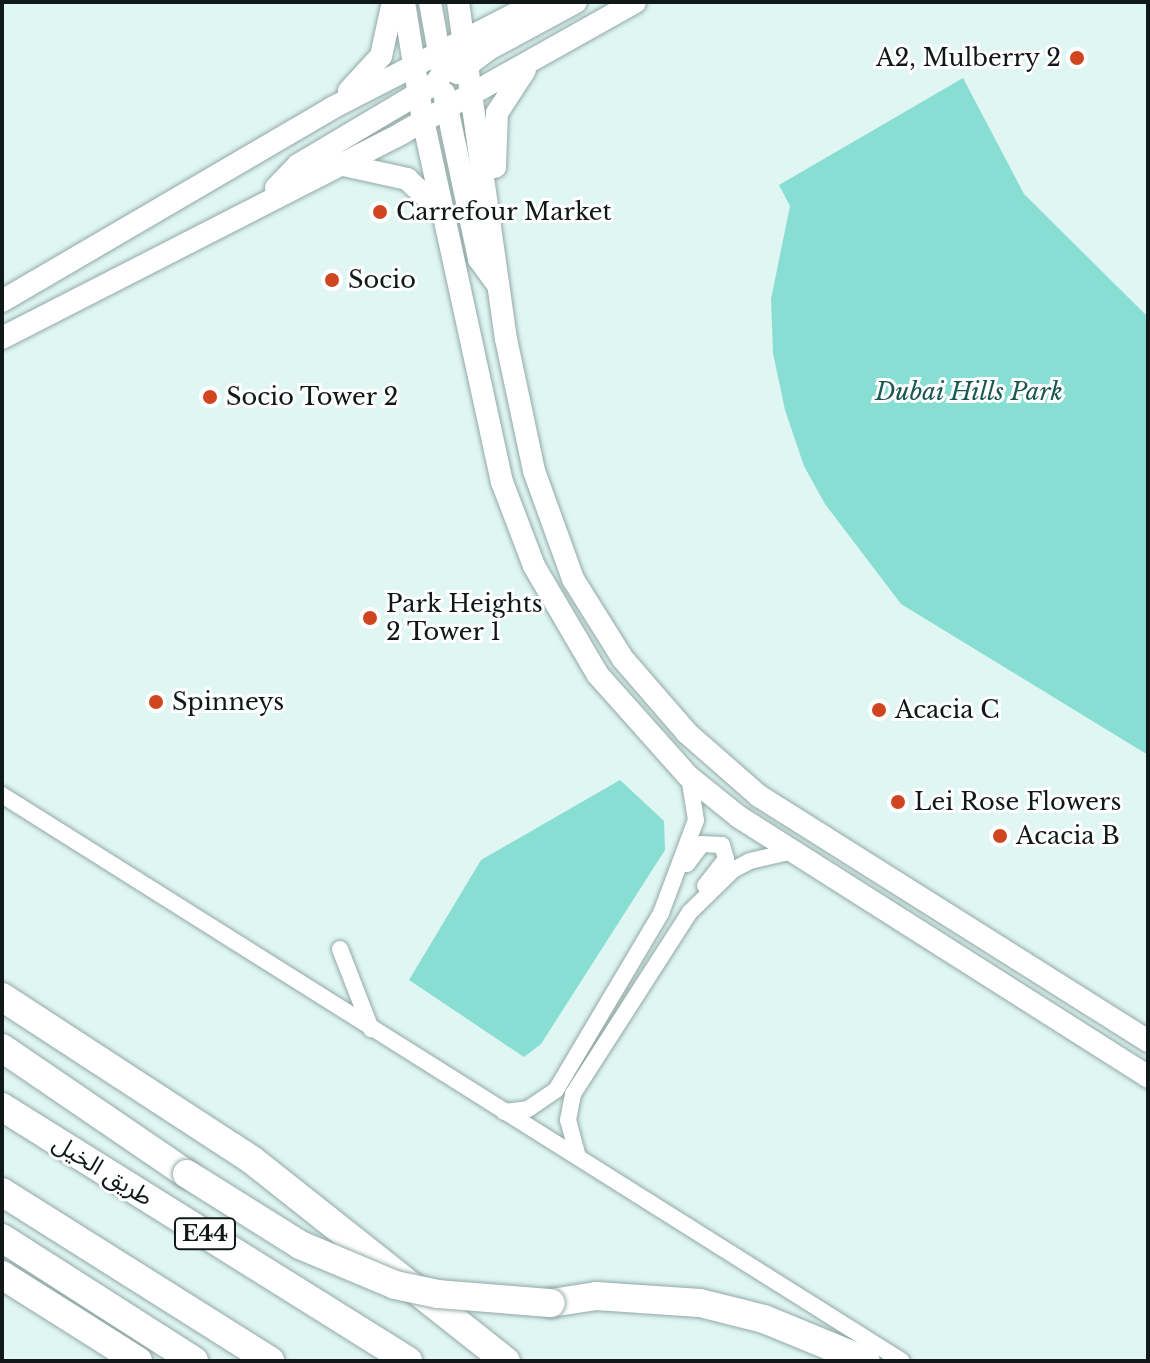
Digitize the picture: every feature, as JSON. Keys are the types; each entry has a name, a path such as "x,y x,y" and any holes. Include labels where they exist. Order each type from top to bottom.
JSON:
{"highway":[{"path":"2,997 252,1160 506,1361"},
{"path":"2,1048 60,1092 300,1245 385,1281 438,1294 551,1303 740,1330 834,1361"},
{"path":"2,1061 60,1092"},
{"name":"طريق الخيل","path":"2,1107 408,1361"},
{"path":"2,1192 270,1361"},
{"path":"2,1238 194,1361"},
{"path":"2,1275 138,1361"},
{"path":"551,1303 596,1296 700,1303 764,1319 866,1361"}],"main road":[{"path":"332,108 381,56 393,2"},
{"path":"404,2 413,67"},
{"path":"430,2 479,259 498,285"},
{"path":"2,338 158,262 272,196 423,120 463,40 458,2"},
{"path":"463,40 538,2"},
{"path":"272,196 298,165 576,2"},
{"path":"471,95 635,2"},
{"path":"489,203 497,113 529,64"},
{"path":"2,301 332,108 413,67 471,95"},
{"path":"444,80 471,95"},
{"path":"471,95 519,406 550,522 595,616 655,700 713,759 776,809 1148,1041"},
{"path":"423,120 502,482 534,566 616,699 688,776 789,852 1148,1077"},
{"path":"339,164 407,179 443,213"}],"street":[{"path":"674,883 696,820 688,776"},
{"path":"2,795 902,1361"},
{"path":"504,1112 528,1109 556,1090 674,883 702,844 716,841 726,859 573,1094 568,1120 578,1157"},
{"path":"701,899 750,861 789,852"},
{"path":"340,949 371,1029"}],"green space":[{"name":"Dubai Hills Park","path":"963,78 1024,194 1148,317 1148,755 901,604 825,504 804,466 785,410 773,353 771,299 790,206 779,185"},
{"path":"620,780 664,821 665,850 541,1044 524,1057 409,980 481,860"}],"place":[{"name":"A2, Mulberry 2","path":"1077,58"},
{"name":"Carrefour Market","path":"380,212"},
{"name":"Socio","path":"332,280"},
{"name":"Socio Tower 2","path":"210,397"},
{"name":"Park Heights 2 Tower 1","path":"370,618"},
{"name":"Spinneys","path":"156,702"},
{"name":"Acacia C","path":"879,710"},
{"name":"Lei Rose Flowers","path":"898,802"},
{"name":"Acacia B","path":"1000,836"}]}
